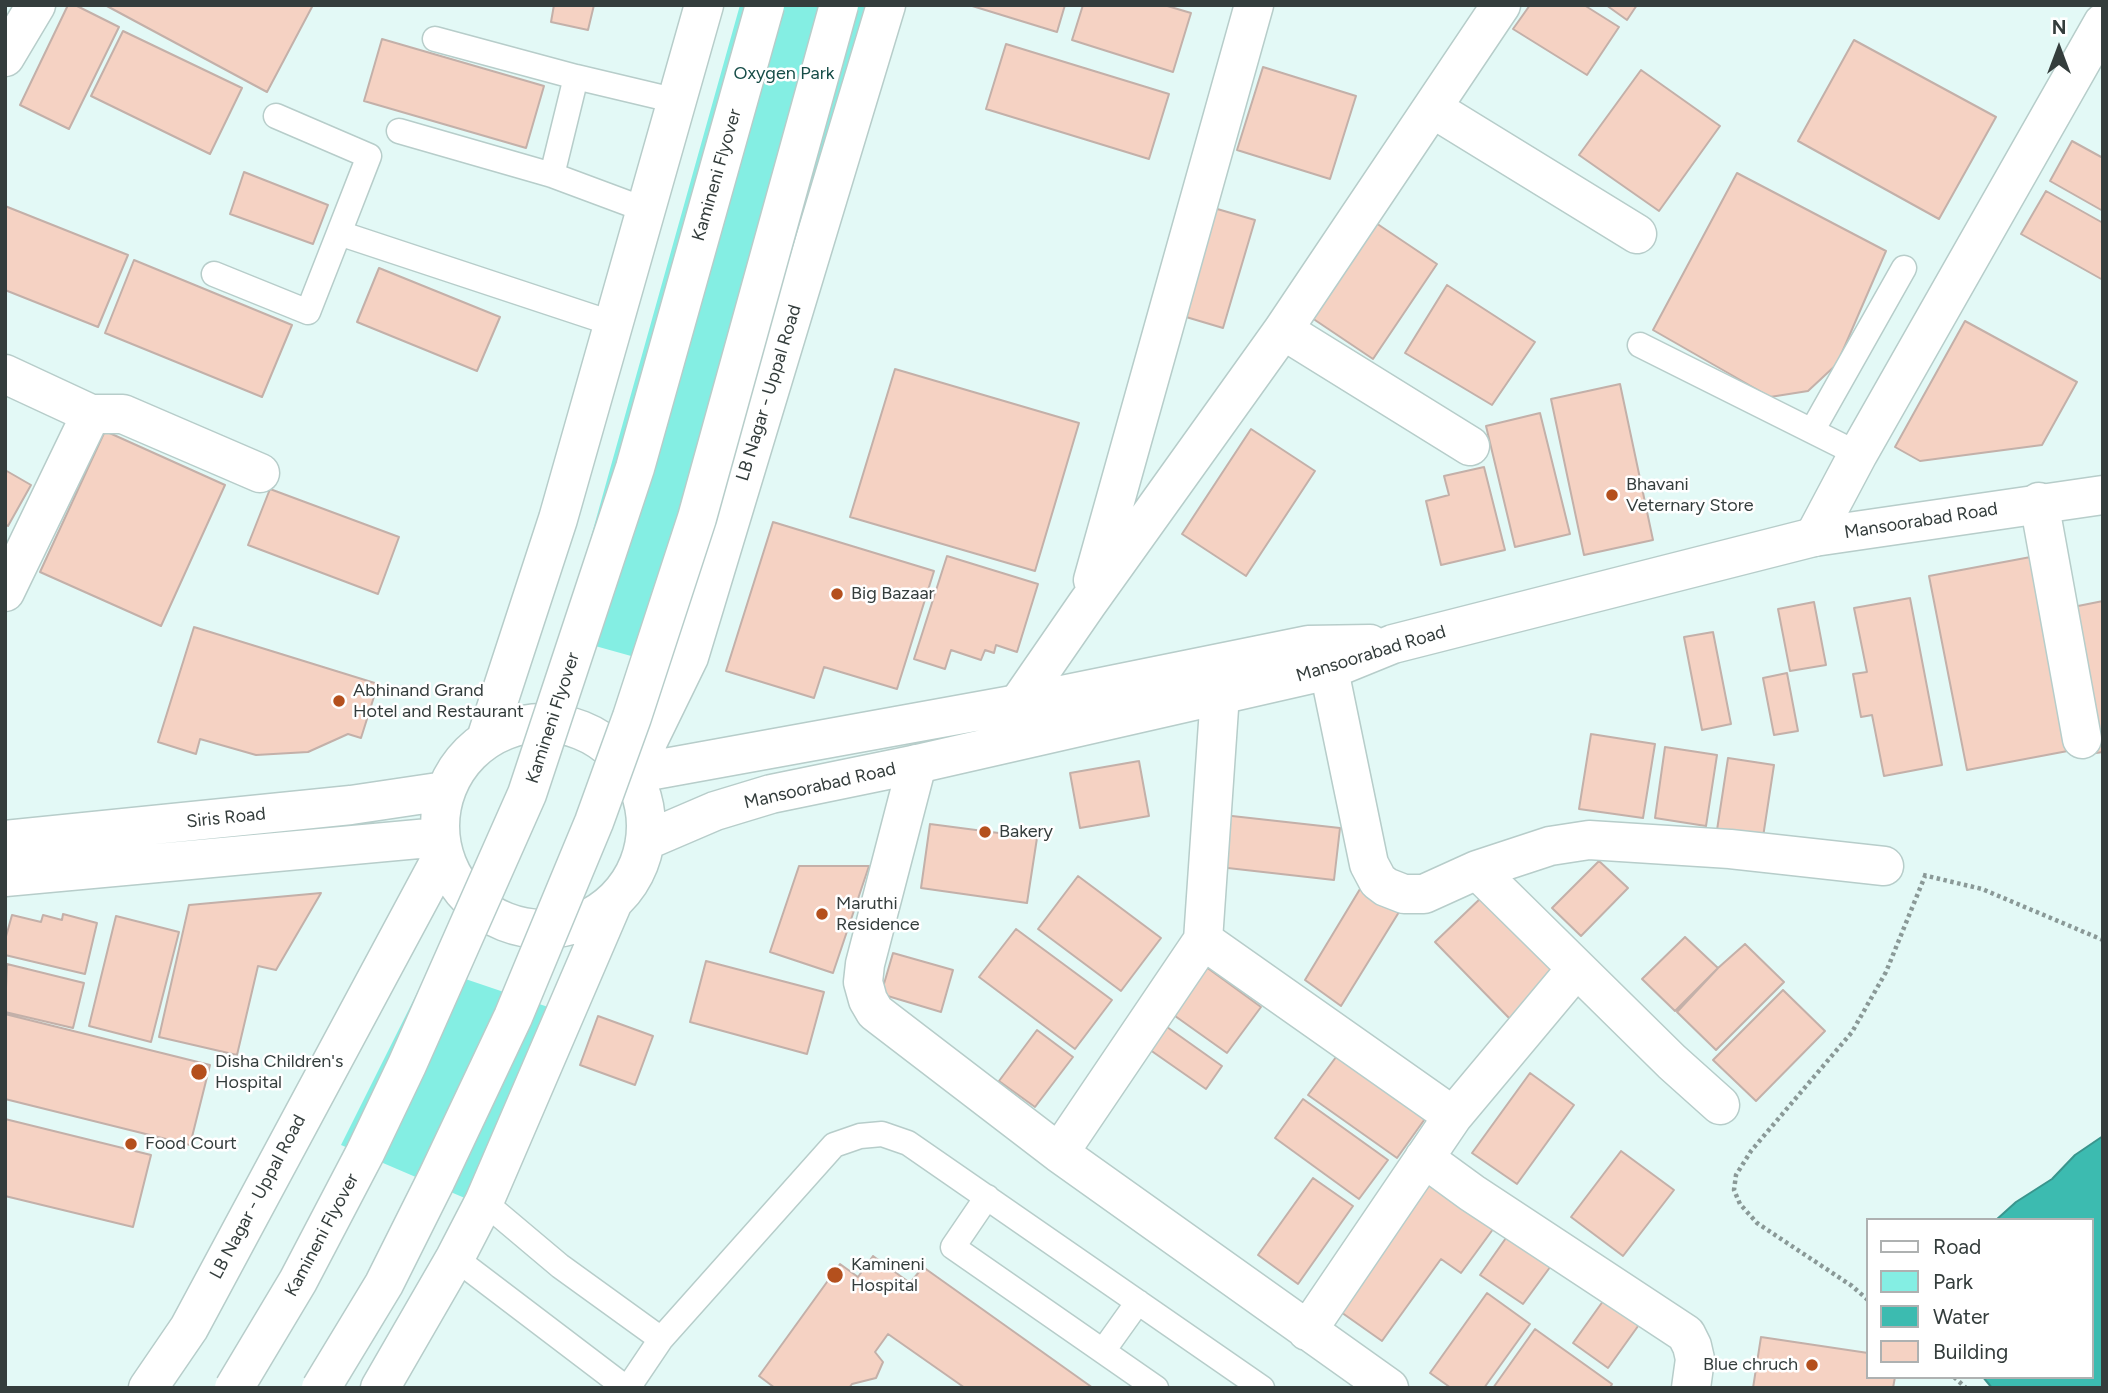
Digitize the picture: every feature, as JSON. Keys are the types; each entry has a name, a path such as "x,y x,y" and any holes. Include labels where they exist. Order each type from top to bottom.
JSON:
{"main road":[{"path":"5,57 36,5"},
{"path":"486,739 558,519 705,5"},
{"name":"Kamineni Flyover","path":"234,1388 298,1281 365,1153 527,794 635,468 765,5"},
{"path":"321,1388 384,1284 436,1180 513,1017 594,822 632,717 697,518 839,5"},
{"name":"LB Nagar - Uppal Road","path":"632,774 689,657 886,5"},
{"path":"1087,604 1254,5"},
{"path":"632,774 1021,722 1087,604 1283,330 1502,5"},
{"path":"1814,537 1858,454 2103,23"},
{"path":"1432,108 1637,234"},
{"path":"1283,330 1470,446"},
{"path":"5,374 91,414 122,414 260,472"},
{"path":"5,592 91,414"},
{"name":"Mansoorabad Road","path":"645,841 715,811 771,794 917,764 1021,722 1100,704 1220,694 1329,670 1393,644 1814,537 2039,502 2103,495"},
{"path":"2039,502 2082,739"},
{"path":"1100,704 1308,645 1393,644"},
{"path":"1329,670 1370,864 1378,881 1404,894 1424,894 1477,870 1550,846 1589,840 1730,849 1884,866"},
{"path":"1059,1153 1203,940 1220,694"},
{"path":"380,1388 484,1202 613,902 635,874 645,841 645,806 632,774 611,748 582,731 550,723 516,726 486,739 462,761 445,790 439,823 442,846 458,885 483,910 514,925 550,929 584,921 613,902"},
{"path":"917,764 865,964 863,982 875,1012 1059,1153 1389,1388"},
{"name":"Siris Road","path":"5,840 351,805 445,790"},
{"path":"5,877 442,846"},
{"name":"LB Nagar - Uppal Road","path":"148,1388 189,1328 442,846"},
{"path":"1477,870 1672,1062 1720,1105"},
{"path":"1203,940 1453,1116"},
{"path":"1307,1331 1453,1116 1576,969"},
{"path":"1424,1158 1686,1334 1695,1359 1691,1388"}],"lane":[{"path":"435,39 677,101"},
{"path":"552,175 576,77"},
{"path":"214,274 308,312 340,233 369,156 276,116"},
{"path":"399,131 552,175 646,210"},
{"path":"340,233 614,324"},
{"path":"1812,431 1904,268"},
{"path":"1640,345 1858,454"},
{"path":"455,1258 627,1388 661,1339 834,1145 860,1136 881,1134 908,1143 1262,1388"},
{"path":"987,1197 953,1247 1156,1388"},
{"path":"484,1202 560,1266 661,1339"},
{"path":"1103,1351 1138,1302"}],"path":[{"path":"1867,1299 1852,1286 1757,1223 1740,1205 1734,1190 1737,1175 1751,1151 1852,1032 1886,972 1925,876 1982,889 2103,940"}],"green space":[{"name":"Oxygen Park","path":"740,5 867,5 667,666 563,637"},
{"path":"430,967 554,1009 467,1199 341,1145"}],"water":[{"path":"2103,1136 2103,1388 1992,1388 1985,1379 2094,1379 2094,1218 1998,1218 2016,1202 2052,1179 2075,1155"}],"building":[{"path":"68,5 75,5 119,27 69,129 20,105"},
{"path":"105,5 313,5 267,92"},
{"path":"554,5 594,5 588,30 551,22"},
{"path":"969,5 1065,5 1057,32"},
{"path":"1083,5 1164,5 1191,13 1173,72 1072,40"},
{"path":"1530,5 1584,5 1619,27 1587,75 1513,29"},
{"path":"1606,5 1637,5 1627,20"},
{"path":"123,31 242,88 210,154 91,96"},
{"path":"382,39 544,86 526,148 364,101"},
{"path":"1854,40 1996,117 1939,219 1798,141"},
{"path":"1006,44 1169,94 1149,159 986,109"},
{"path":"1263,67 1356,96 1330,179 1237,150"},
{"path":"1641,70 1720,126 1659,211 1579,155"},
{"path":"2072,141 2103,158 2103,211 2050,181"},
{"path":"244,172 328,205 313,244 230,214"},
{"path":"1737,173 1886,251 1837,364 1808,391 1770,397 1653,330"},
{"path":"2046,191 2103,223 2103,280 2021,234"},
{"path":"5,206 128,255 98,327 5,290"},
{"path":"1207,206 1255,220 1223,328 1176,314"},
{"path":"1370,219 1437,264 1373,359 1306,314"},
{"path":"134,260 292,325 262,397 105,333"},
{"path":"379,268 500,317 477,371 357,322"},
{"path":"1447,285 1535,342 1492,405 1405,353"},
{"path":"1965,321 2077,382 2042,445 1920,461 1895,447"},
{"path":"895,369 1079,423 1035,571 850,517"},
{"path":"1620,384 1653,540 1584,555 1551,399"},
{"path":"1540,413 1570,534 1515,547 1486,426"},
{"path":"1251,429 1315,471 1246,576 1182,534"},
{"path":"105,431 225,485 161,626 40,572"},
{"path":"1484,467 1505,550 1441,565 1426,501 1449,495 1444,476"},
{"path":"5,470 31,485 8,526 5,524"},
{"path":"270,489 399,537 378,594 248,545"},
{"path":"773,522 934,571 897,689 824,667 814,698 726,671"},
{"path":"947,556 1038,584 1017,652 996,645 994,653 985,650 981,660 951,650 945,669 914,659"},
{"path":"2036,556 2073,750 1967,770 1929,576"},
{"path":"1910,598 1942,765 1884,776 1872,715 1861,717 1853,674 1867,672 1854,608"},
{"path":"2103,601 2103,752 2096,753 2068,608"},
{"path":"1814,602 1826,665 1790,671 1778,609"},
{"path":"194,627 378,684 361,738 348,734 308,752 256,755 200,739 196,754 158,742"},
{"path":"1713,632 1731,724 1702,730 1684,637"},
{"path":"1787,673 1798,731 1774,735 1763,678"},
{"path":"1591,734 1655,744 1643,818 1579,809"},
{"path":"1665,747 1717,755 1706,826 1655,818"},
{"path":"1728,758 1774,765 1763,837 1717,830"},
{"path":"1139,761 1149,816 1080,828 1070,773"},
{"path":"1214,814 1340,828 1334,880 1210,866"},
{"path":"930,824 1037,838 1027,903 921,888"},
{"path":"1599,861 1628,888 1581,936 1552,908"},
{"path":"799,866 869,866 833,973 770,952"},
{"path":"1078,876 1161,938 1121,991 1038,929"},
{"path":"1360,889 1399,912 1341,1006 1305,980"},
{"path":"321,893 276,970 258,966 237,1055 159,1037 189,905"},
{"path":"1485,894 1560,971 1510,1019 1435,942"},
{"path":"63,914 97,923 85,974 5,955 5,940 12,915 41,922 43,915 62,920"},
{"path":"116,916 179,932 151,1042 89,1026"},
{"path":"1016,929 1112,1000 1075,1049 979,977"},
{"path":"1685,937 1718,968 1675,1011 1642,979"},
{"path":"1745,944 1784,982 1716,1050 1677,1012 1718,968"},
{"path":"893,953 953,970 941,1012 881,994"},
{"path":"706,961 824,992 807,1054 690,1022"},
{"path":"7,964 84,983 73,1028 5,1012"},
{"path":"1202,964 1261,1007 1227,1053 1168,1011"},
{"path":"1783,990 1825,1031 1756,1101 1713,1060"},
{"path":"5,1014 210,1065 190,1145 5,1099"},
{"path":"598,1016 653,1036 635,1085 580,1065"},
{"path":"1160,1022 1222,1066 1206,1089 1143,1045"},
{"path":"1037,1030 1073,1057 1035,1107 999,1081"},
{"path":"1339,1053 1427,1116 1397,1158 1308,1095"},
{"path":"1530,1073 1574,1105 1517,1184 1472,1153"},
{"path":"1303,1099 1388,1160 1359,1199 1275,1138"},
{"path":"5,1119 151,1155 133,1227 5,1196"},
{"path":"1621,1151 1674,1190 1623,1256 1571,1217"},
{"path":"1435,1175 1499,1221 1461,1273 1441,1259 1382,1341 1338,1310"},
{"path":"1313,1178 1353,1206 1298,1284 1258,1255"},
{"path":"1513,1228 1556,1259 1523,1304 1480,1275"},
{"path":"873,1256 910,1283 923,1267 1093,1388 965,1388 888,1334 875,1352 883,1362 876,1378 852,1384 849,1388 775,1388 759,1376 840,1264 858,1277"},
{"path":"1487,1293 1530,1324 1484,1388 1451,1388 1430,1373"},
{"path":"1606,1297 1641,1322 1608,1368 1573,1343"},
{"path":"1535,1329 1612,1384 1610,1388 1493,1388"},
{"name":"Blue chruch","path":"1761,1337 1867,1353 1867,1379 1895,1379 1893,1388 1753,1388"}],"place":[{"name":"Bhavani Veternary Store","path":"1612,495"},
{"name":"Big Bazaar","path":"837,594"},
{"name":"Abhinand Grand Hotel and Restaurant","path":"339,701"},
{"name":"Bakery","path":"985,832"},
{"name":"Maruthi Residence","path":"822,914"},
{"name":"Disha Children's Hospital","path":"199,1072"},
{"name":"Food Court","path":"131,1144"},
{"name":"Kamineni Hospital","path":"835,1275"},
{"name":"Blue chruch","path":"1812,1365"}]}
